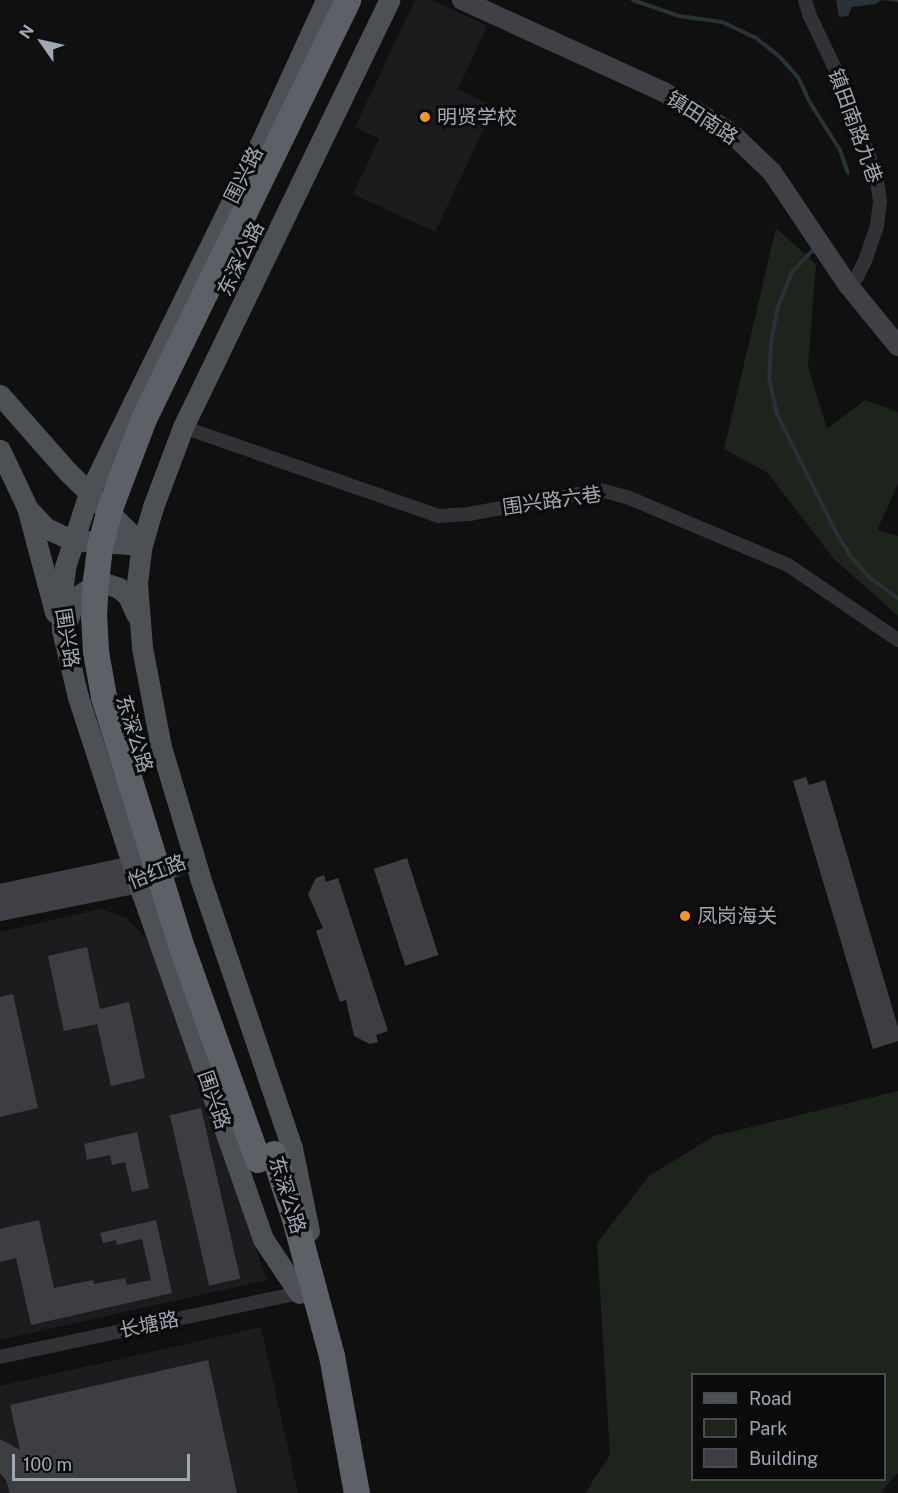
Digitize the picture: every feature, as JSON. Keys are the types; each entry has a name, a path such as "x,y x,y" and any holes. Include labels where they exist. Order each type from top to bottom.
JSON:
{"highway":[{"name":"东深公路","path":"266,1157 183,951 104,697 96,652 94,616 96,581 100,547 111,506 144,419 348,0"},
{"name":"东深公路","path":"357,1493 339,1394 121,693 113,650 113,582 117,550 127,511 160,426 366,0"},
{"name":"东深公路","path":"306,1289 341,1493"}],"main road":[{"name":"围兴路","path":"306,1289 263,1239 136,874 78,698 62,630 61,601 65,567 72,540 89,493 262,140 326,0"},
{"path":"306,1289 309,1233 292,1148 195,858 161,747 138,618 137,583 142,545 153,507 183,428 389,0"},
{"name":"镇田南路","path":"462,0 664,92 730,132 772,172 832,263 898,330"},
{"name":"镇田南路","path":"491,0 671,81 736,124 782,165 874,320 898,346"},
{"path":"0,395 89,493 142,545"},
{"path":"0,451 27,507 69,662"},
{"path":"27,507 46,528 72,540 142,545"},
{"path":"69,662 67,622 75,598 83,590 94,585 107,584 119,588 128,596 138,618"},
{"name":"怡红路","path":"0,911 195,858"},
{"name":"怡红路","path":"0,894 136,874"}],"street":[{"name":"镇田南路九巷","path":"805,0 810,16 840,79 876,175 880,201 877,226 852,281"},
{"name":"围兴路六巷","path":"183,428 440,516 469,514 600,490 627,497 789,566 898,640"},
{"name":"长塘路","path":"0,1357 306,1289"}],"shaded area":[{"name":"明贤学校","path":"415,0 432,0 487,26 458,89 494,107 435,232 353,194 379,139 355,127"},
{"path":"836,0 882,0 875,4 852,7 848,16 839,17"},
{"path":"101,909 127,918 147,939 267,1280 0,1340 0,932"},
{"path":"261,1327 298,1493 0,1493 0,1386"}],"green space":[{"path":"776,228 816,264 808,367 827,429 865,400 898,412 898,484 877,530 898,536 898,616 833,558 768,473 724,449"},
{"path":"898,1091 898,1473 880,1493 585,1493 610,1455 597,1243 649,1176 714,1136"}],"building":[{"path":"806,777 809,785 825,780 898,1027 898,1041 873,1049 793,781"},
{"path":"407,858 439,955 405,966 374,869"},
{"path":"324,875 326,882 338,878 388,1031 376,1035 378,1042 370,1044 354,1036 346,1000 340,1002 316,931 323,928 308,894 316,878"},
{"path":"87,947 100,1009 129,1002 145,1078 111,1086 97,1024 64,1031 48,956"},
{"path":"13,994 38,1108 0,1117 0,997"},
{"path":"201,1108 240,1279 209,1286 170,1115"},
{"path":"137,1132 149,1188 132,1192 125,1162 112,1165 110,1155 87,1160 84,1144"},
{"path":"39,1220 54,1288 93,1280 94,1284 125,1278 127,1285 151,1280 142,1239 117,1245 116,1240 103,1243 100,1233 156,1220 172,1293 31,1325 16,1258 0,1262 0,1229"},
{"path":"208,1360 237,1493 10,1493 6,1480 0,1473 0,1439 20,1450 10,1405"}],"waterway":[{"path":"633,0 679,16 722,22 756,38 779,56 798,77 809,101 840,150 848,173"},
{"path":"816,247 792,272 778,306 771,342 769,377 777,414 838,536 852,558 870,578 898,598"}],"place":[{"name":"明贤学校","path":"425,117"},
{"name":"凤岗海关","path":"685,916"}]}
